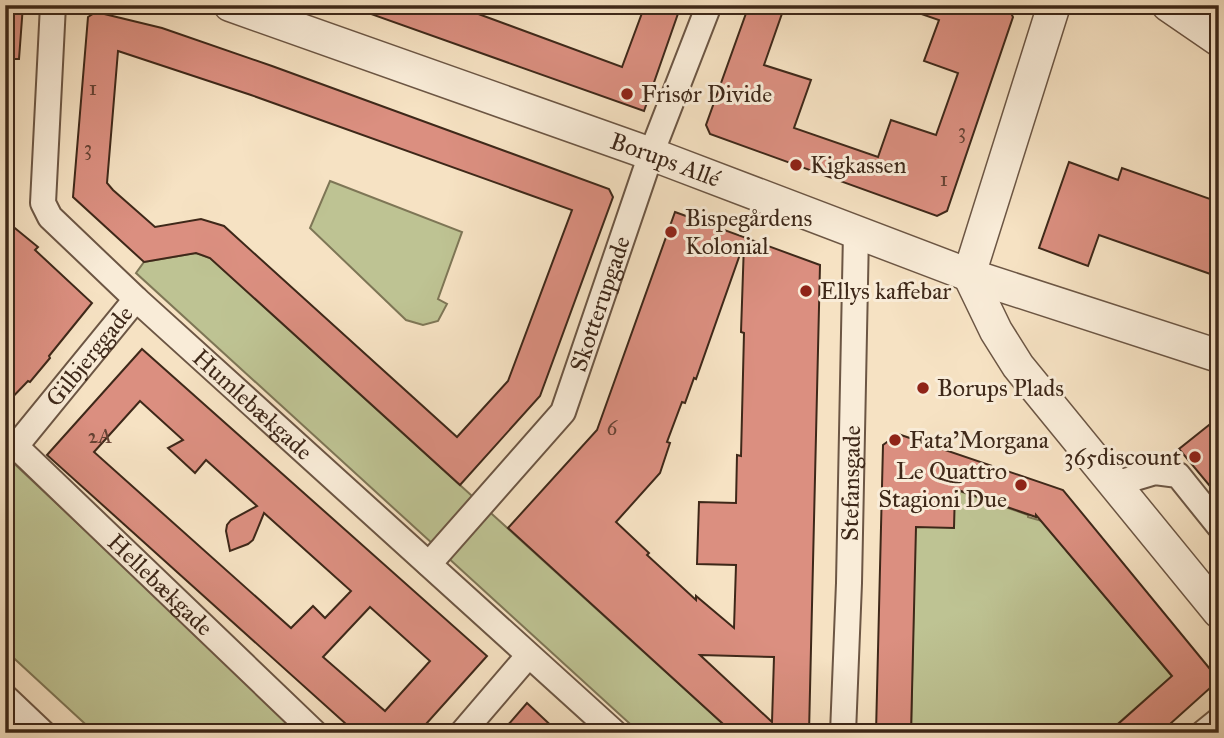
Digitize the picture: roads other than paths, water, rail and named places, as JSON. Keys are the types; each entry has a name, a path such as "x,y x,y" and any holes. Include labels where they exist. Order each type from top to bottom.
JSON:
{"street":[{"name":"Humlebækgade","path":"53,5 43,203 50,217 136,299 615,733"},
{"name":"Borups Allé","path":"230,5 650,154 970,275 1219,356"},
{"name":"Skotterupgade","path":"429,564 563,412 650,154 709,5"},
{"path":"1054,5 970,275 996,331 1018,366 1219,612"},
{"path":"1168,5 1219,40"},
{"name":"Stefansgade","path":"844,733 856,233"},
{"name":"Gilbjerggade","path":"11,441 136,299"},
{"name":"Hellebækgade","path":"11,441 315,733"},
{"path":"1115,484 1155,472 1178,475 1219,526"},
{"path":"462,733 528,656"},
{"path":"5,697 43,733"},
{"path":"1203,733 1219,720"}],"place":[{"name":"Frisør Divide","path":"627,94"},
{"name":"Kigkassen","path":"796,165"},
{"name":"Bispegårdens Kolonial","path":"671,232"},
{"name":"Ellys kaffebar","path":"806,291"},
{"name":"Borups Plads","path":"923,388"},
{"name":"Fata'Morgana","path":"895,440"},
{"name":"365discount","path":"1195,457"},
{"name":"Le Quattro Stagioni Due","path":"1021,485"}]}
